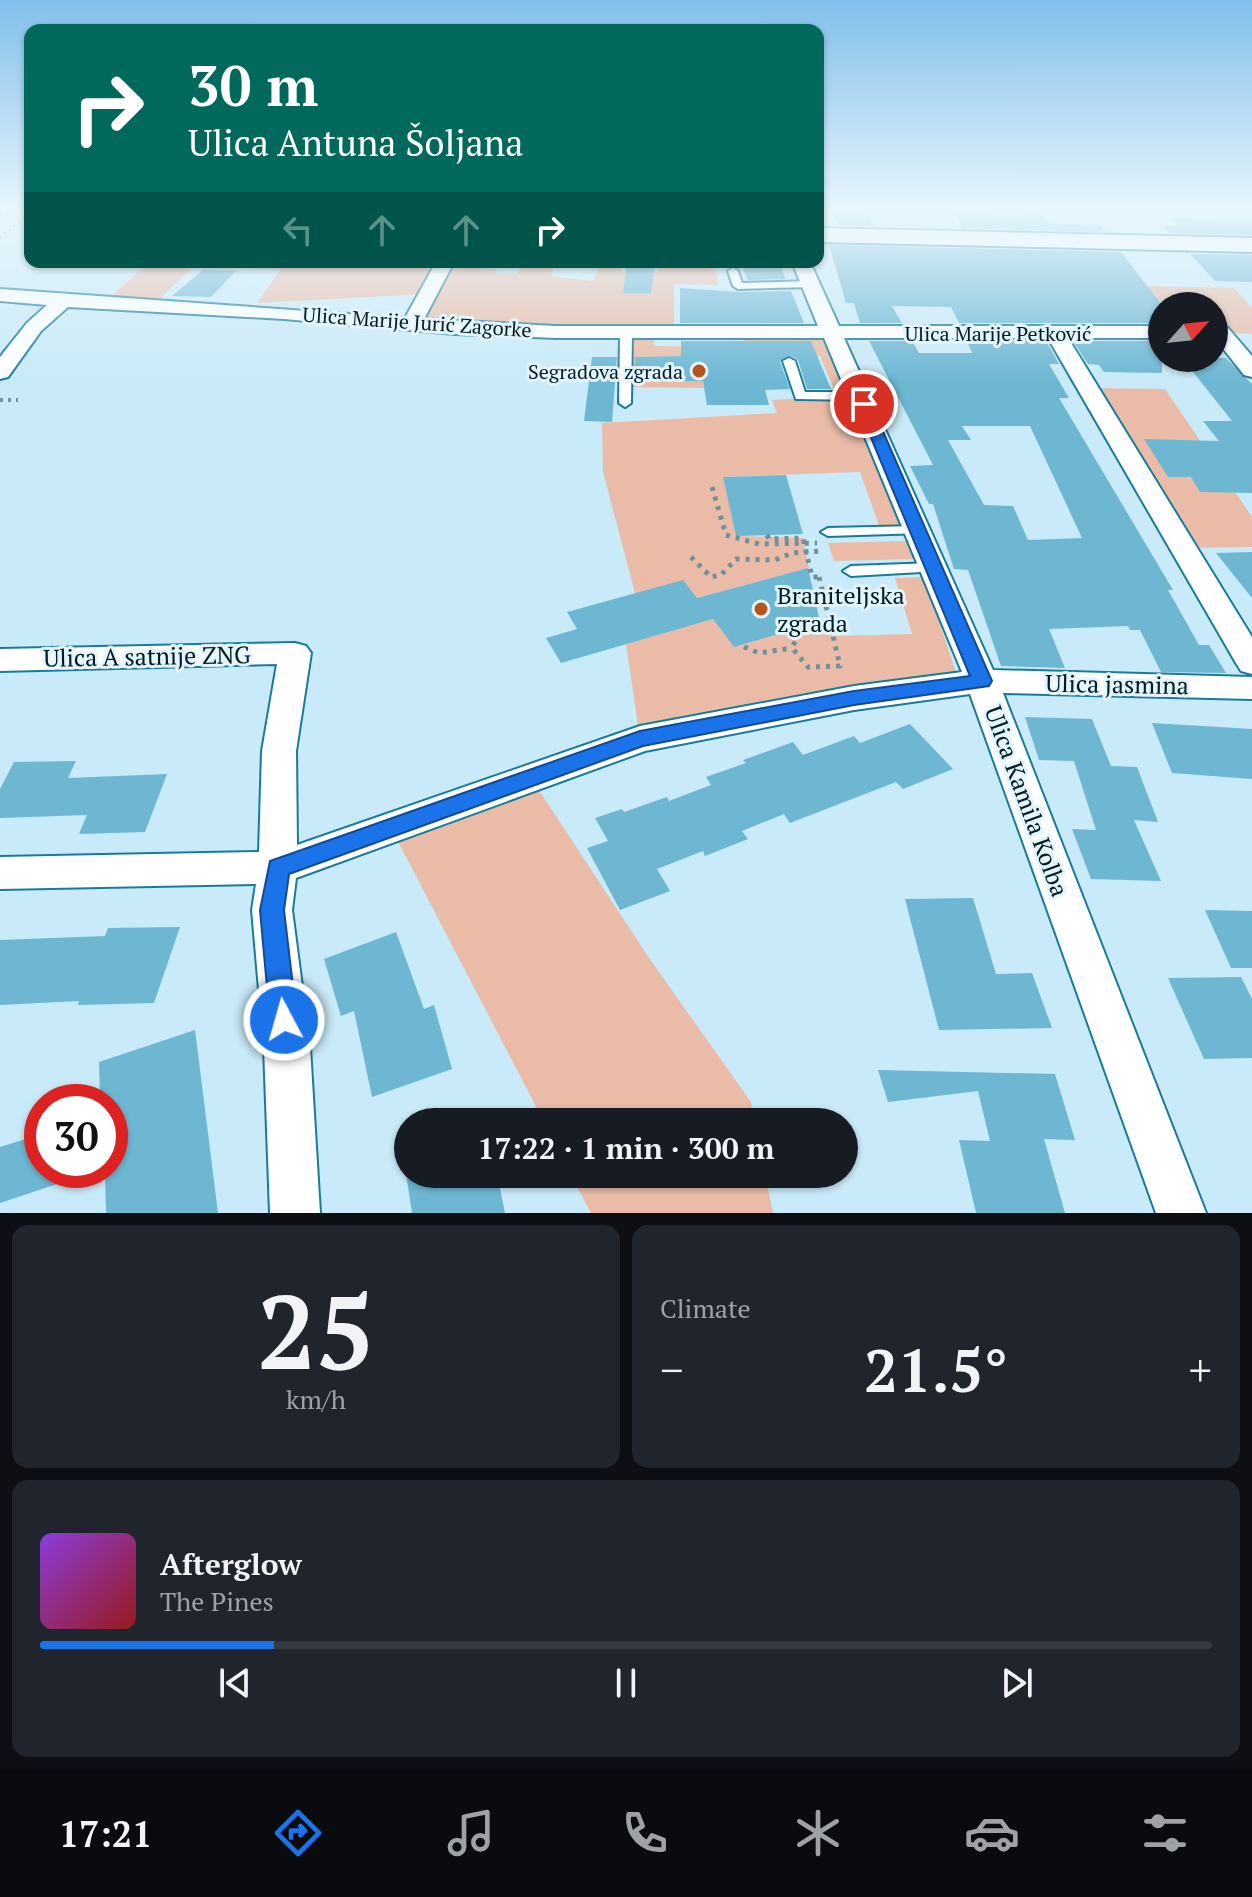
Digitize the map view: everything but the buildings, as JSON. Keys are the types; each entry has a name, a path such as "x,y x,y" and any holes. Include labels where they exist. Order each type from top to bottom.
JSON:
{"street":[{"path":"411,325 442,268"},
{"name":"Ulica Kamila Kolba","path":"806,273 835,334 982,681 1181,1213"},
{"name":"Ulica Marije Jurić Zagorke","path":"0,295 299,314 411,325 626,333 835,334"},
{"path":"0,372 34,327 63,301"},
{"name":"Ulica Marije Petković","path":"835,334 1148,332"},
{"path":"1055,333 1252,663"},
{"path":"1228,333 1252,334"},
{"path":"1228,343 1252,370"},
{"name":"Ulica A satnije ZNG","path":"0,660 295,653 279,751 278,868"},
{"name":"Ulica jasmina","path":"0,873 278,868 640,739 854,698 982,681 1252,688"},
{"path":"278,868 272,910 287,1047 295,1213"}],"lane":[{"path":"733,271 738,286 806,273"},
{"path":"625,403 626,333"},
{"path":"789,361 800,396 861,396"},
{"path":"828,532 918,530"},
{"path":"851,571 934,568"}],"path":[{"path":"0,400 18,400"},
{"path":"712,487 726,535 767,546 804,544"},
{"path":"767,535 769,539 803,538 840,666 808,667 792,648"},
{"path":"691,557 711,577 721,575 736,559 775,560 806,551"},
{"path":"792,648 799,633 831,627"},
{"path":"744,647 759,653 792,648"}],"shaded area":[{"path":"142,268 192,268 151,307 103,304"},
{"path":"252,268 479,268 517,274 520,268 554,268 551,276 593,281 598,268 658,271 659,268 716,268 718,285 674,284 674,330 411,325 426,294 257,303 281,269"},
{"path":"1146,286 1234,288 1252,308 1252,334 1228,333 1228,292 1151,292"},
{"path":"653,338 655,346 744,347 744,340 831,340 918,530 881,531 860,472 724,477 736,536 803,538 809,568 697,598 635,593 603,472 602,423 777,413 772,400 837,396 820,356 792,357 792,361 757,360 756,355 638,357 640,382 703,381 704,388 625,387 626,339"},
{"path":"1090,388 1165,389 1252,517 1252,547 1184,548"},
{"path":"906,541 914,559 834,561 828,543"},
{"path":"924,577 960,684 854,698 846,686 640,739 626,644 713,619 734,647 829,619 833,636 912,634 895,578"},
{"path":"531,778 752,1108 537,1108 391,828"},
{"path":"578,1188 768,1188 773,1213 591,1213"}],"place":[{"name":"Segradova zgrada","path":"699,371"},
{"name":"Braniteljska zgrada","path":"761,609"}],"route":[{"path":"284,1020 272,910 278,868 640,739 854,698 982,681 864,404"}]}
